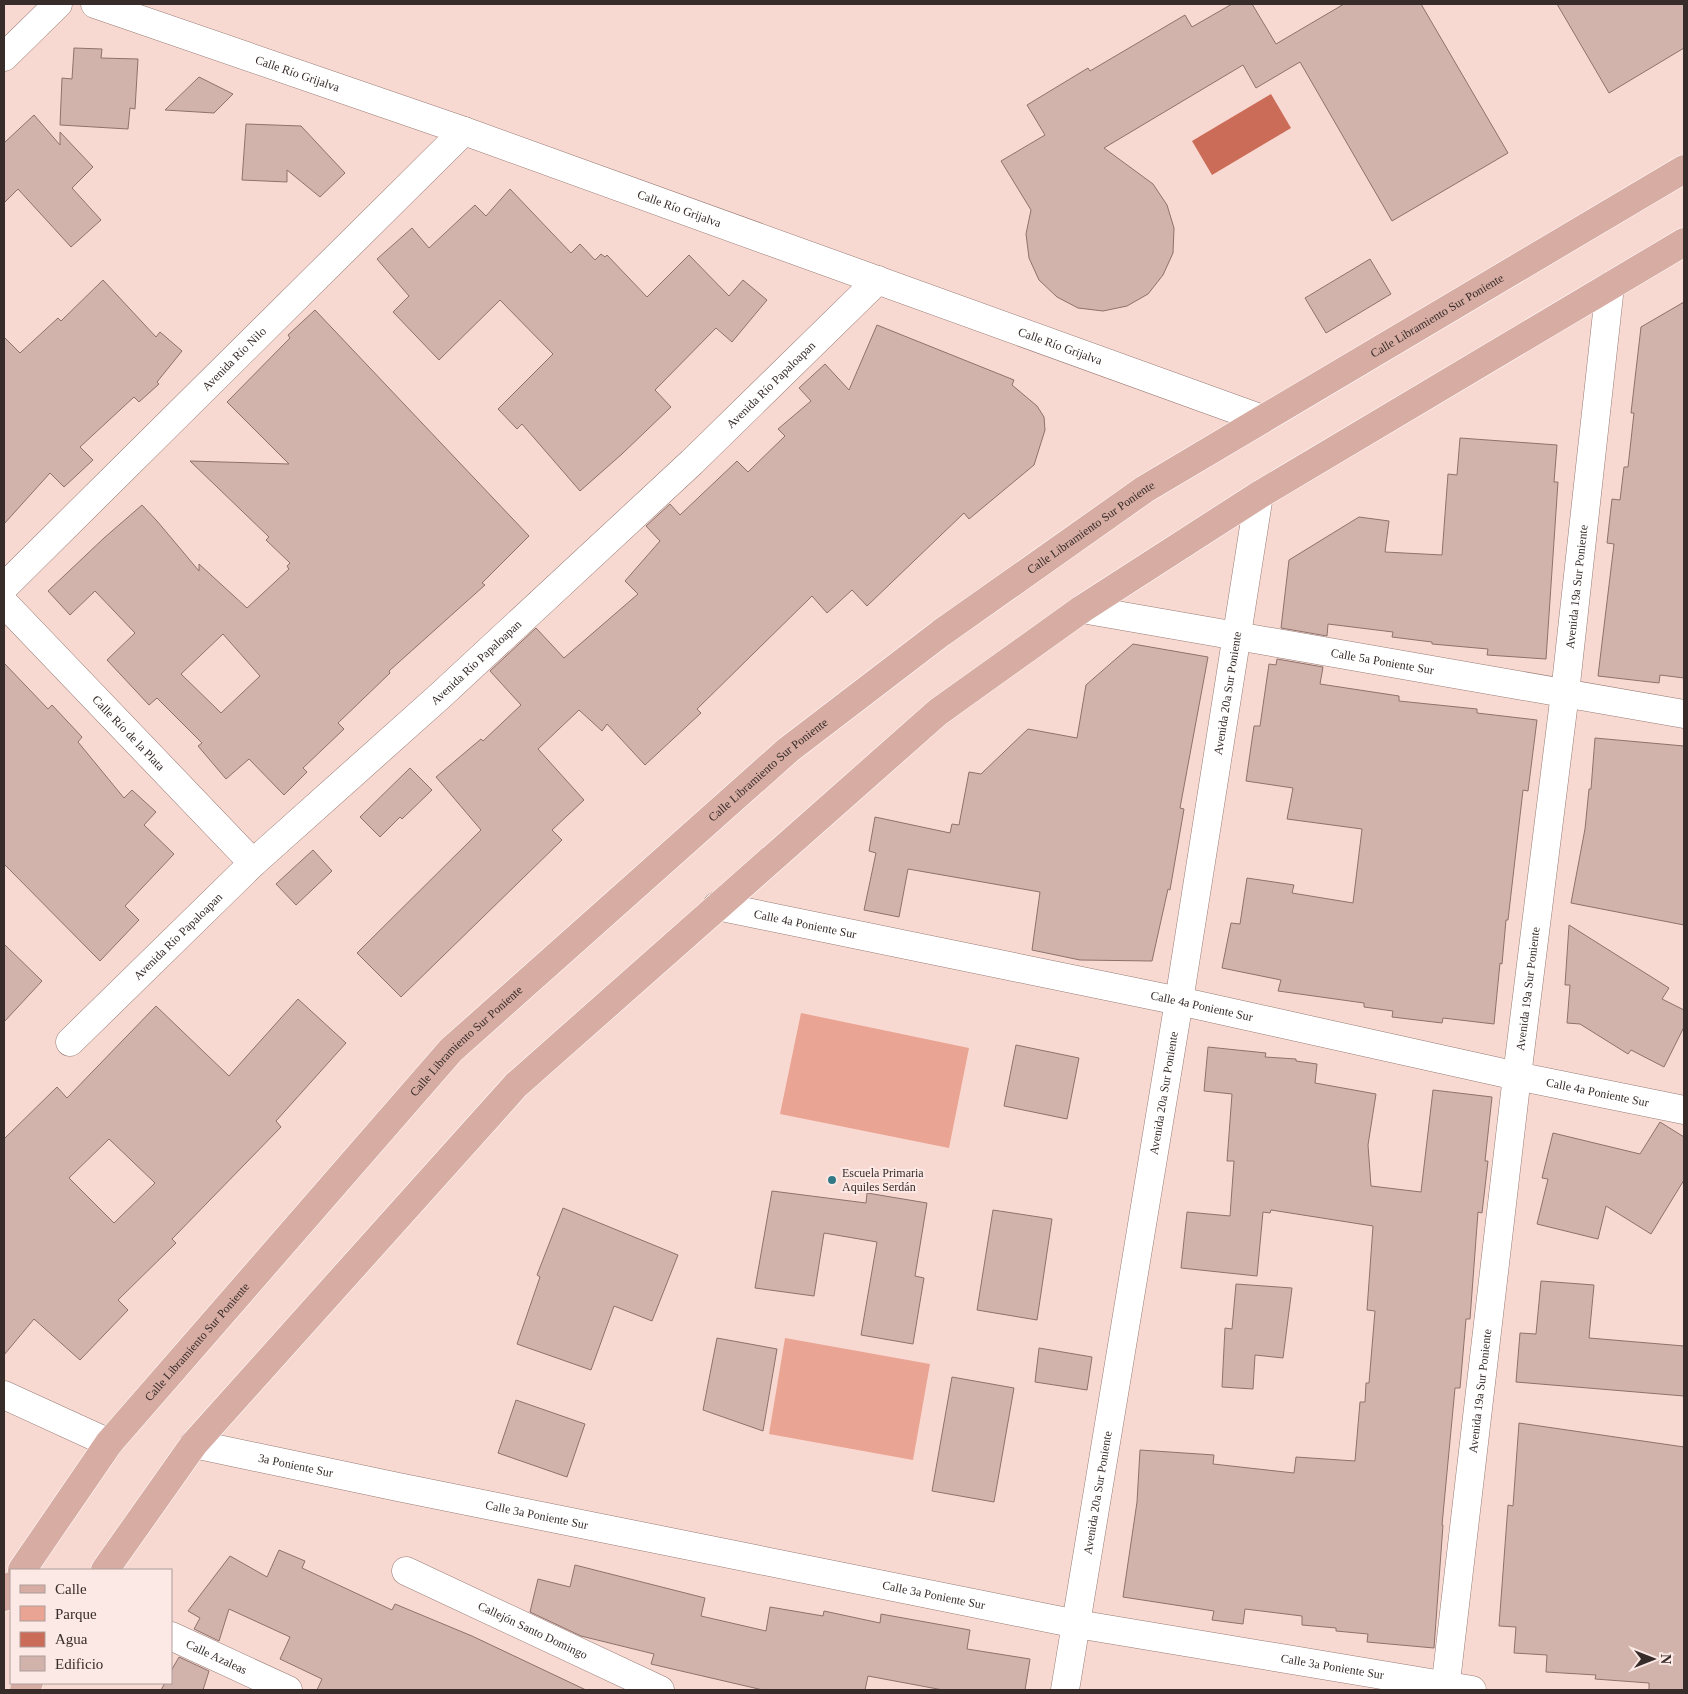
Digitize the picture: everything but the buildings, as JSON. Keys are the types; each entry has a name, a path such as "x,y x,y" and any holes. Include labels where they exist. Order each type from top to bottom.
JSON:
{"main road":[{"name":"Calle Libramiento Sur Poniente","path":"23,1569 109,1443 451,1050 788,750 941,633 1145,489 1684,168"},
{"path":"106,1569 194,1444 516,1085 938,712 1082,609 1259,495 1684,242"}],"street":[{"path":"4,57 58,4"},
{"name":"Calle Río Grijalva","path":"95,4 464,131 1262,419"},
{"name":"Avenida Río Nilo","path":"4,587 464,131"},
{"name":"Avenida Río Papaloapan","path":"70,1042 253,863 441,695 692,462 878,280"},
{"name":"Avenida 19a Sur Poniente","path":"1454,1689 1517,1076 1565,693 1610,286"},
{"name":"Avenida 20a Sur Poniente","path":"1065,1690 1179,1001 1259,495"},
{"name":"Calle Río de la Plata","path":"4,603 253,863"},
{"name":"Calle 5a Poniente Sur","path":"1082,609 1684,714"},
{"name":"Calle 4a Poniente Sur","path":"717,906 1179,1001 1517,1076 1684,1110"},
{"path":"4,1395 109,1443"},
{"name":"3a Poniente Sur","path":"194,1444 398,1487"},
{"name":"Calle 3a Poniente Sur","path":"398,1487 1077,1624 1454,1689"},
{"name":"Callejón Santo Domingo","path":"406,1571 660,1690"},
{"name":"Calle Azaleas","path":"172,1636 278,1688"}],"green space":[{"path":"801,1013 969,1048 949,1148 780,1114"},
{"path":"785,1338 930,1364 913,1460 769,1434"}],"water":[{"path":"1271,94 1291,128 1212,175 1192,141"}],"place":[{"name":"Escuela Primaria Aquiles Serdán","path":"832,1180"}]}
